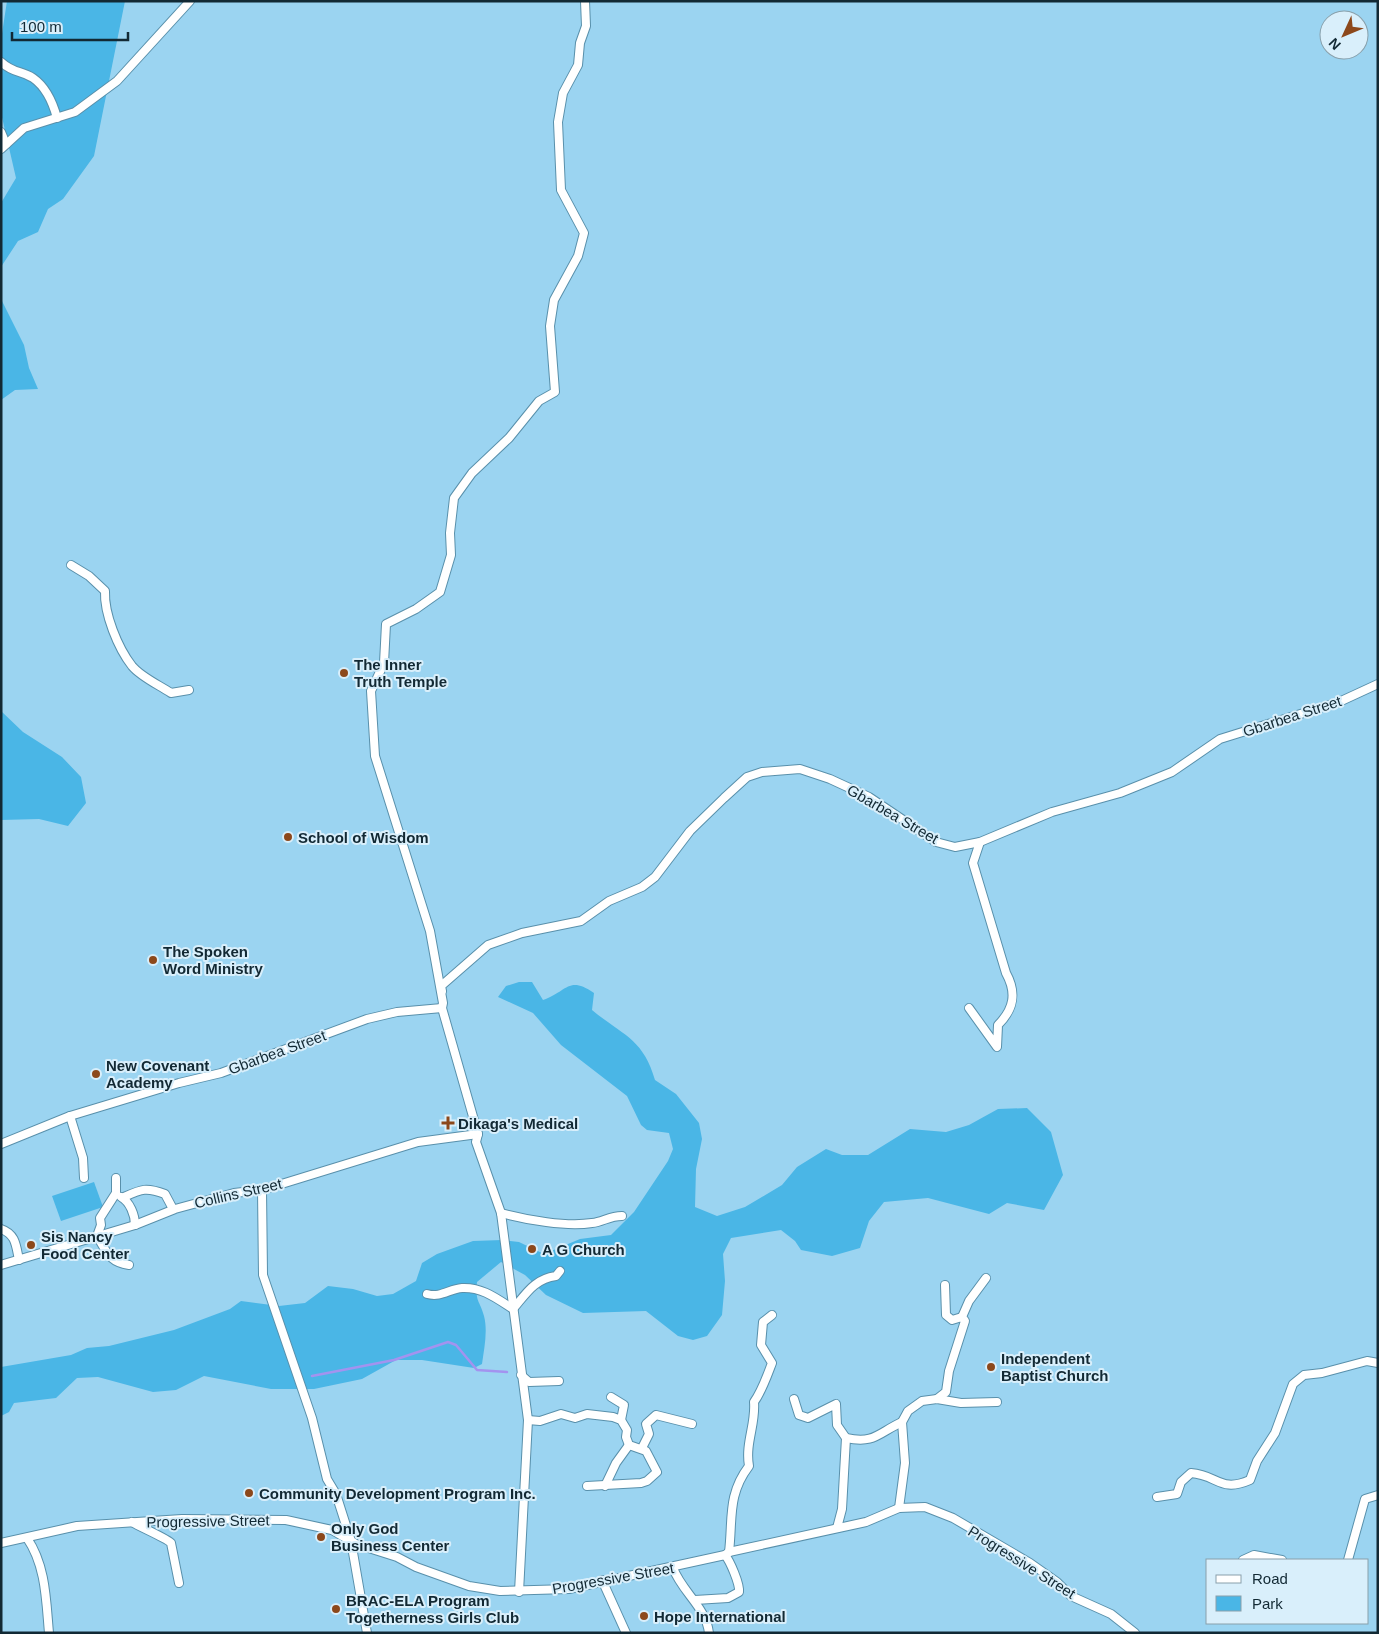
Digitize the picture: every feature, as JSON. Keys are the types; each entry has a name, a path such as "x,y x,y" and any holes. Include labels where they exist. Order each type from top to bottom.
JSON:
{"street":[{"path":"1,132 4,146 24,128 75,112 116,81 190,1"},
{"path":"519,1592 528,1420 502,1213 476,1142 478,1134 442,1006 428,922 385,786 378,770 371,691 384,663 386,624 416,608 440,592 451,555 450,533 454,498 472,474 509,438 539,401 555,392 550,326 554,300 578,256 584,233 561,190 558,122 563,93 578,65 580,43 586,26 585,1"},
{"path":"1,62 10,71 33,78 51,99 57,118"},
{"path":"71,565 89,576 105,590 104,602 119,642 133,667 171,693 189,690"},
{"name":"Gbarbea Street","path":"1,1144 70,1116 179,1083 221,1073 367,1019 397,1012 442,1006 442,986 488,945 522,933 581,921 609,901 628,894 648,882 670,860 690,831 724,798 747,778 762,772 800,769 830,779 869,797 936,842 955,847 980,842 1052,812 1120,793 1172,772 1220,739 1339,702 1378,684"},
{"path":"969,1008 997,1047 998,1025 1009,1014 1014,987 1006,973 974,862 980,842"},
{"path":"70,1116 83,1158 84,1178"},
{"name":"Collins Street","path":"1,1264 136,1225 173,1209 234,1193 262,1190 418,1142 478,1134"},
{"path":"116,1178 116,1193 100,1218 101,1224 97,1236 115,1262 129,1265"},
{"path":"124,1198 147,1188 165,1194 173,1209"},
{"path":"262,1190 263,1275 312,1418 327,1479 336,1494 351,1541 363,1619 367,1633"},
{"path":"116,1193 124,1198 135,1216 136,1225"},
{"path":"502,1213 538,1220 581,1224 594,1223 608,1216 622,1216"},
{"path":"1,1229 10,1233 15,1240 19,1260"},
{"path":"513,1309 526,1292 543,1278 556,1276 560,1271"},
{"path":"945,1285 946,1315 952,1320 962,1317 969,1301 986,1278"},
{"path":"427,1294 436,1296 461,1288 487,1292 513,1309"},
{"path":"695,1600 728,1598 739,1592 740,1585 731,1569 727,1553 731,1530 729,1519 738,1480 749,1466 748,1441 755,1412 754,1402 760,1393 761,1386 772,1363 760,1345 763,1322 772,1315"},
{"path":"937,1399 946,1392 949,1371 965,1321 962,1317"},
{"path":"1157,1497 1177,1494 1181,1482 1191,1473 1204,1474 1223,1485 1238,1485 1250,1480 1257,1461 1275,1433 1293,1384 1304,1376 1367,1361 1378,1363"},
{"path":"521,1375 529,1382 559,1381"},
{"path":"611,1397 624,1405 621,1420 627,1430 626,1437 629,1445"},
{"path":"846,1438 871,1440 902,1422 908,1411 922,1401 937,1399 961,1403 997,1402"},
{"path":"794,1400 798,1414 808,1418 836,1404 837,1425 846,1438 842,1508 838,1528"},
{"path":"528,1420 540,1421 561,1414 575,1418 587,1414 601,1415 621,1420"},
{"path":"642,1448 649,1434 646,1424 656,1415 692,1424"},
{"path":"899,1508 905,1463 902,1422"},
{"path":"587,1486 647,1481 657,1472 642,1448 629,1445"},
{"path":"605,1486 629,1445"},
{"path":"1348,1559 1365,1499 1378,1495"},
{"name":"Progressive Street","path":"1,1543 78,1526 182,1519 286,1520 332,1530 351,1541 469,1586 519,1592 569,1589 602,1580 674,1568 727,1553 866,1522 899,1508 925,1507 953,1518 1030,1563 1057,1582 1071,1596 1111,1614 1135,1633"},
{"path":"132,1522 151,1534 168,1539 171,1543 179,1583"},
{"path":"27,1538 37,1553 43,1576 49,1633"},
{"path":"1245,1559 1254,1555 1272,1556 1280,1559"},
{"path":"674,1568 677,1576 708,1620 709,1633"},
{"path":"602,1580 626,1633"}],"green space":[{"path":"7,1 125,1 94,156 63,199 48,209 38,232 18,241 1,267 1,203 16,178 1,113 1,40"},
{"path":"1,299 24,345 29,368 38,389 15,390 1,400"},
{"path":"1,711 23,732 62,757 81,777 86,803 68,826 39,819 1,820"},
{"path":"519,982 532,982 543,1000 573,985 578,985 594,993 592,1010 638,1046 650,1066 655,1080 676,1094 699,1123 702,1139 696,1169 695,1207 717,1216 745,1207 782,1185 797,1167 826,1149 842,1155 868,1155 910,1129 946,1132 969,1125 998,1109 1027,1108 1051,1132 1063,1175 1044,1210 1007,1203 989,1214 928,1198 884,1202 869,1221 860,1248 832,1256 801,1250 795,1241 781,1230 731,1238 723,1254 725,1281 722,1315 707,1336 693,1340 678,1336 646,1311 583,1313 546,1295 525,1275 501,1262 477,1282 477,1298 484,1316 486,1334 482,1364 474,1368 422,1360 396,1360 362,1379 314,1389 271,1389 204,1376 176,1390 153,1392 98,1377 77,1378 56,1398 14,1403 9,1412 1,1416 1,1367 71,1355 87,1348 109,1346 174,1330 230,1309 241,1301 279,1306 305,1303 328,1286 353,1289 377,1296 393,1294 416,1281 422,1263 437,1254 473,1241 502,1240 519,1242 544,1254 580,1239 611,1235 634,1212 668,1161 673,1149 669,1133 647,1130 641,1125 627,1096 561,1045 533,1013 498,997 506,986"},
{"path":"94,1182 103,1207 61,1221 52,1196"}],"waterway":[{"path":"312,1376 394,1360 448,1342 456,1345 477,1370 507,1372"}],"place":[{"name":"The Inner Truth Temple","path":"344,673"},
{"name":"School of Wisdom","path":"288,837"},
{"name":"The Spoken Word Ministry","path":"153,960"},
{"name":"New Covenant Academy","path":"96,1074"},
{"name":"Dikaga's Medical","path":"448,1123"},
{"name":"Sis Nancy Food Center","path":"31,1245"},
{"name":"A G Church","path":"532,1249"},
{"name":"Independent Baptist Church","path":"991,1367"},
{"name":"Community Development Program Inc.","path":"249,1493"},
{"name":"Only God Business Center","path":"321,1537"},
{"name":"BRAC-ELA Program Togetherness Girls Club","path":"336,1609"},
{"name":"Hope International","path":"644,1616"}]}
